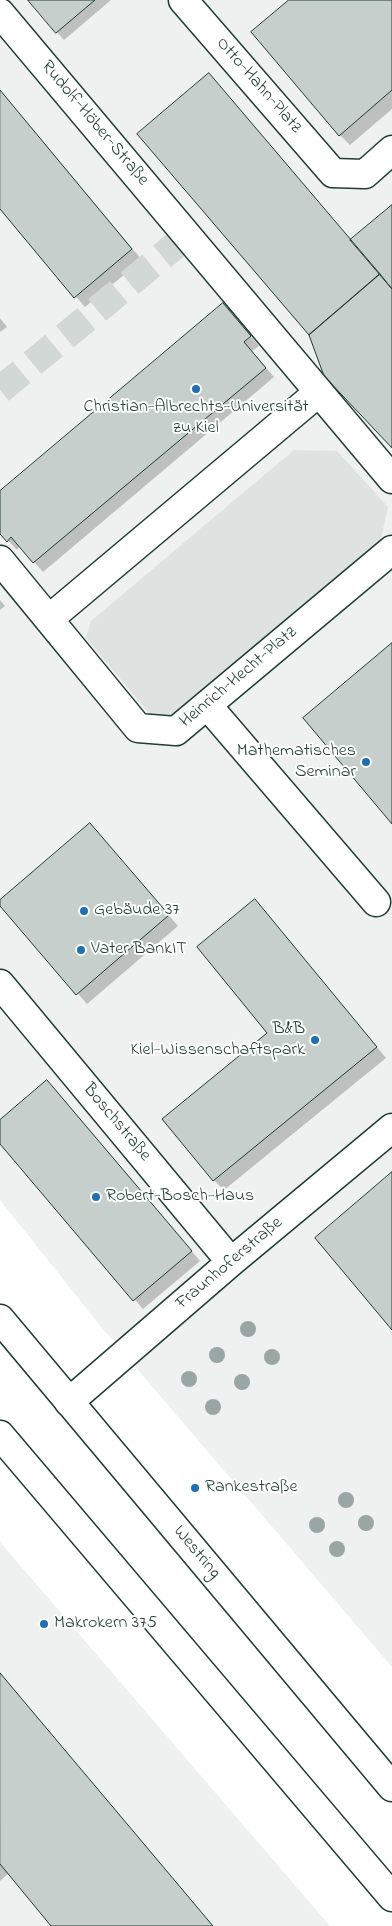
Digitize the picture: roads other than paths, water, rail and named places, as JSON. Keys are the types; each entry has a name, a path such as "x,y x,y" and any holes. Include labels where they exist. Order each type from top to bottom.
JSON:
{"main road":[{"name":"Otto-Hahn-Platz","path":"183,0 333,173 365,174 392,150"},
{"name":"Rudolf-Höber-Straße","path":"0,13 319,392"},
{"path":"48,620 319,392 392,479"},
{"name":"Heinrich-Hecht-Platz","path":"0,560 138,728 176,731 392,550"},
{"path":"207,705 376,902"},
{"name":"Boschstraße","path":"0,984 231,1262"},
{"name":"Fraunhoferstraße","path":"69,1402 231,1262 392,1128"},
{"name":"Westring","path":"0,1319 392,1787"},
{"path":"0,1435 392,1897"}],"tunnel":[{"path":"0,390 188,235"}],"place":[{"name":"Christian-Albrechts-Universität zu Kiel","path":"196,389"},
{"name":"Mathematisches Seminar","path":"366,762"},
{"name":"Gebäude 37","path":"84,911"},
{"name":"Vater BankIT","path":"81,950"},
{"name":"B&B Kiel-Wissenschaftspark","path":"315,1040"},
{"name":"Robert-Bosch-Haus","path":"96,1197"},
{"name":"Rankestraße","path":"195,1488"},
{"name":"Makrokern 375","path":"44,1624"}]}
